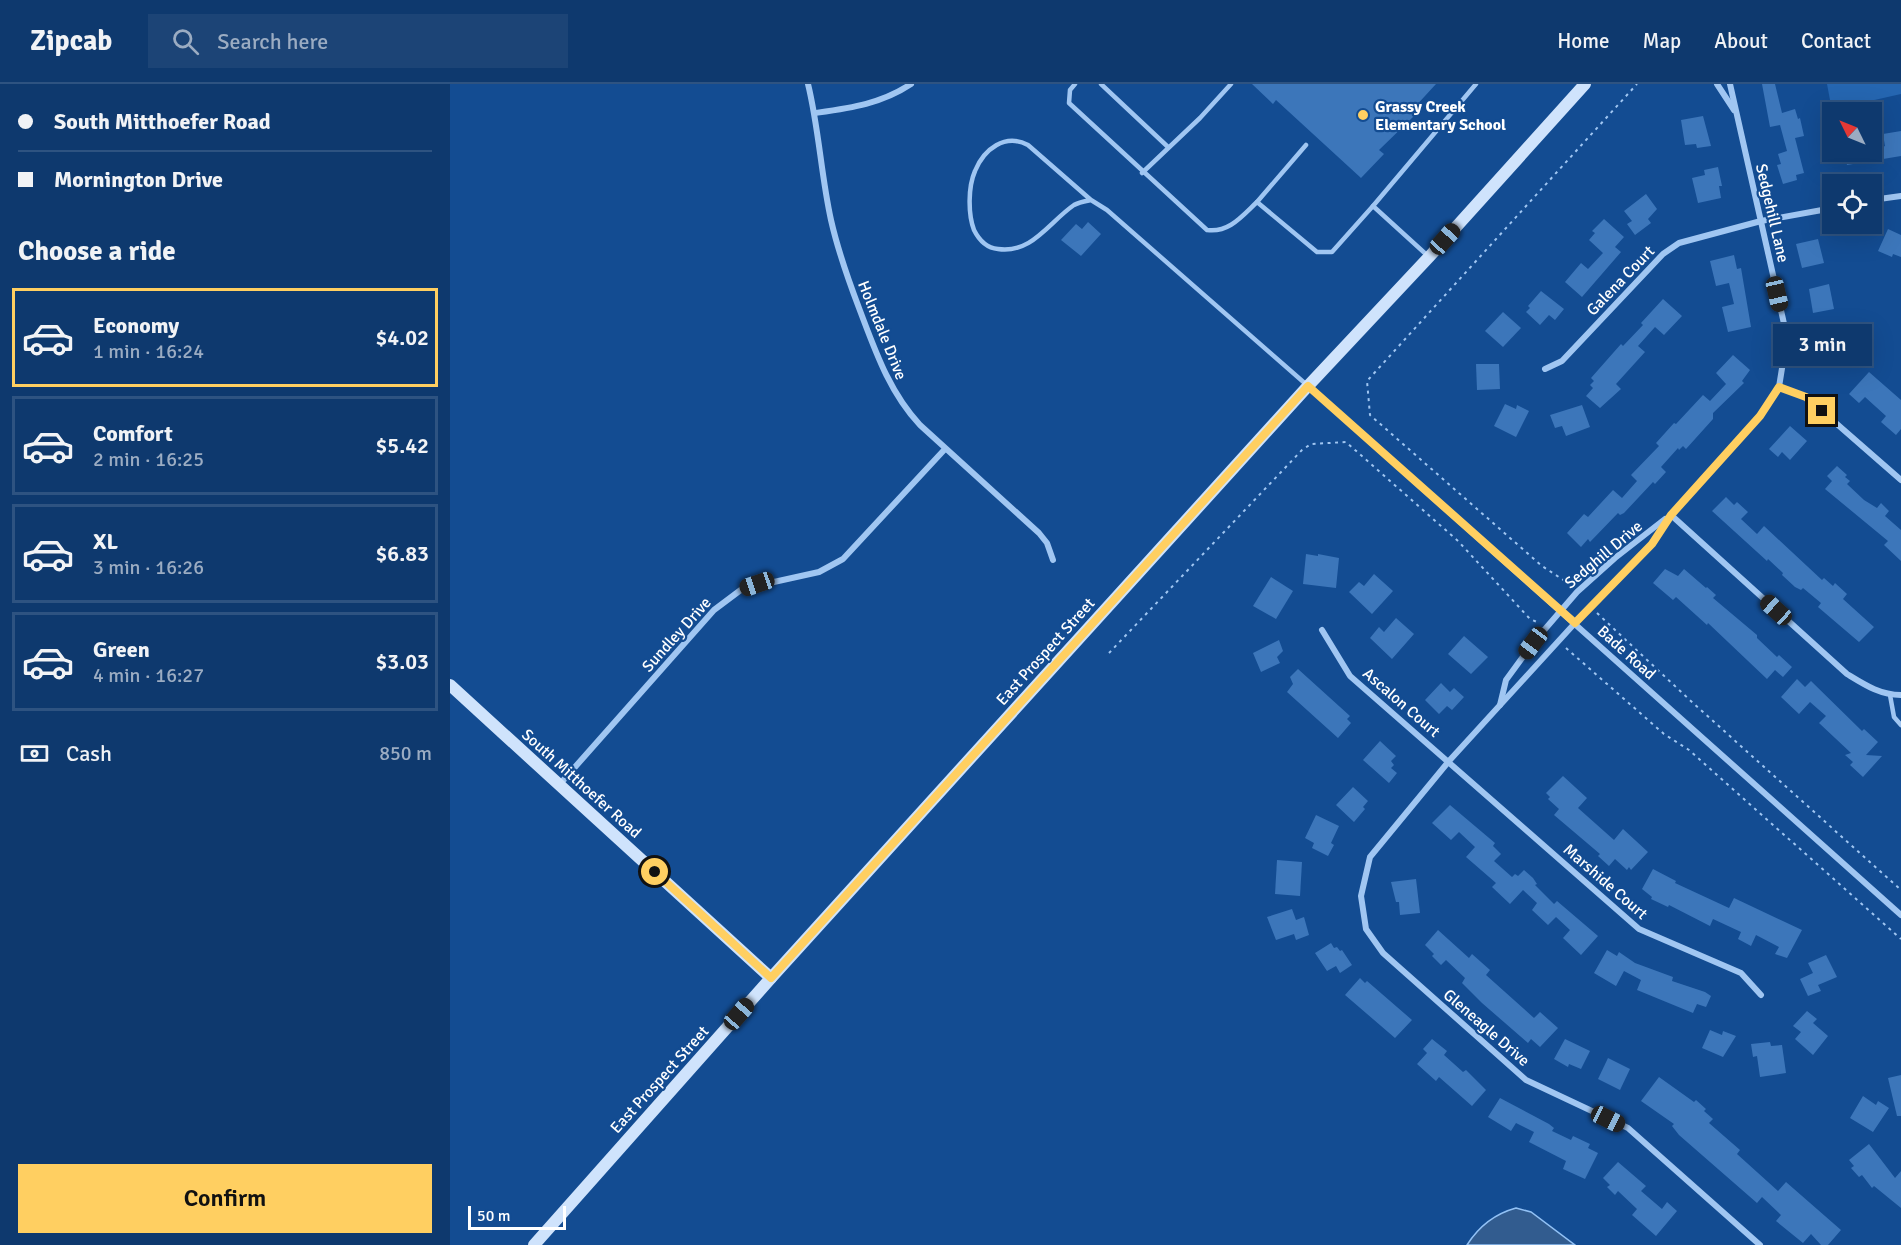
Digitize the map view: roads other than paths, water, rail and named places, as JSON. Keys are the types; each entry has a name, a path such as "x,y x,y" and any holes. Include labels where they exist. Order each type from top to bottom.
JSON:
{"street":[{"name":"Holmdale Drive","path":"808,84 831,220 843,266 876,356 903,405 945,449 1039,533 1047,543 1053,560"},
{"path":"814,113 860,107 893,95 911,84"},
{"name":"East Prospect Street","path":"534,1245 771,978 1585,84"},
{"name":"Sedgehill Lane","path":"1717,84 1737,116"},
{"name":"Sedgehill Lane","path":"1730,84 1787,337 1779,387"},
{"path":"1882,199 1901,196"},
{"name":"Galena Court","path":"1545,369 1562,361 1663,254 1679,243 1761,221 1822,210"},
{"name":"Bade Road","path":"1308,386 1901,915"},
{"path":"1779,387 1806,397 1901,480"},
{"name":"Sedghill Drive","path":"1449,761 1575,623 1652,544 1671,515 1760,416 1779,387"},
{"name":"Sundley Drive","path":"559,785 714,610 742,590 819,572 843,559 945,449"},
{"path":"1671,515 1847,674 1871,689 1890,694 1901,694"},
{"name":"Sedghill Drive","path":"1500,705 1506,680 1584,584 1671,515"},
{"name":"Ascalon Court","path":"1322,630 1350,676 1449,761"},
{"name":"South Mitthoefer Road","path":"450,685 771,978"},
{"name":"Marshide Court","path":"1449,761 1639,929 1741,973 1761,995"},
{"name":"Gleneagle Drive","path":"1449,761 1370,857 1362,896 1366,929 1383,953 1526,1080 1628,1128 1760,1245"}],"lane":[{"path":"1075,84 1070,90 1069,103 1142,173 1208,230 1220,232 1238,221 1306,145"},
{"path":"1101,84 1168,147"},
{"path":"1142,173 1200,118 1231,84"},
{"path":"1257,202 1317,252 1332,252 1476,84"},
{"path":"1091,200 1076,203 1034,240 1015,250 991,248 980,239 972,224 970,203 973,175 982,157 1002,142 1021,141 1091,200 1107,210 1308,386"},
{"path":"1373,206 1429,257"},
{"path":"1890,694 1894,717 1901,725"}],"place":[{"name":"Grassy Creek Elementary School","path":"1363,115"}]}
